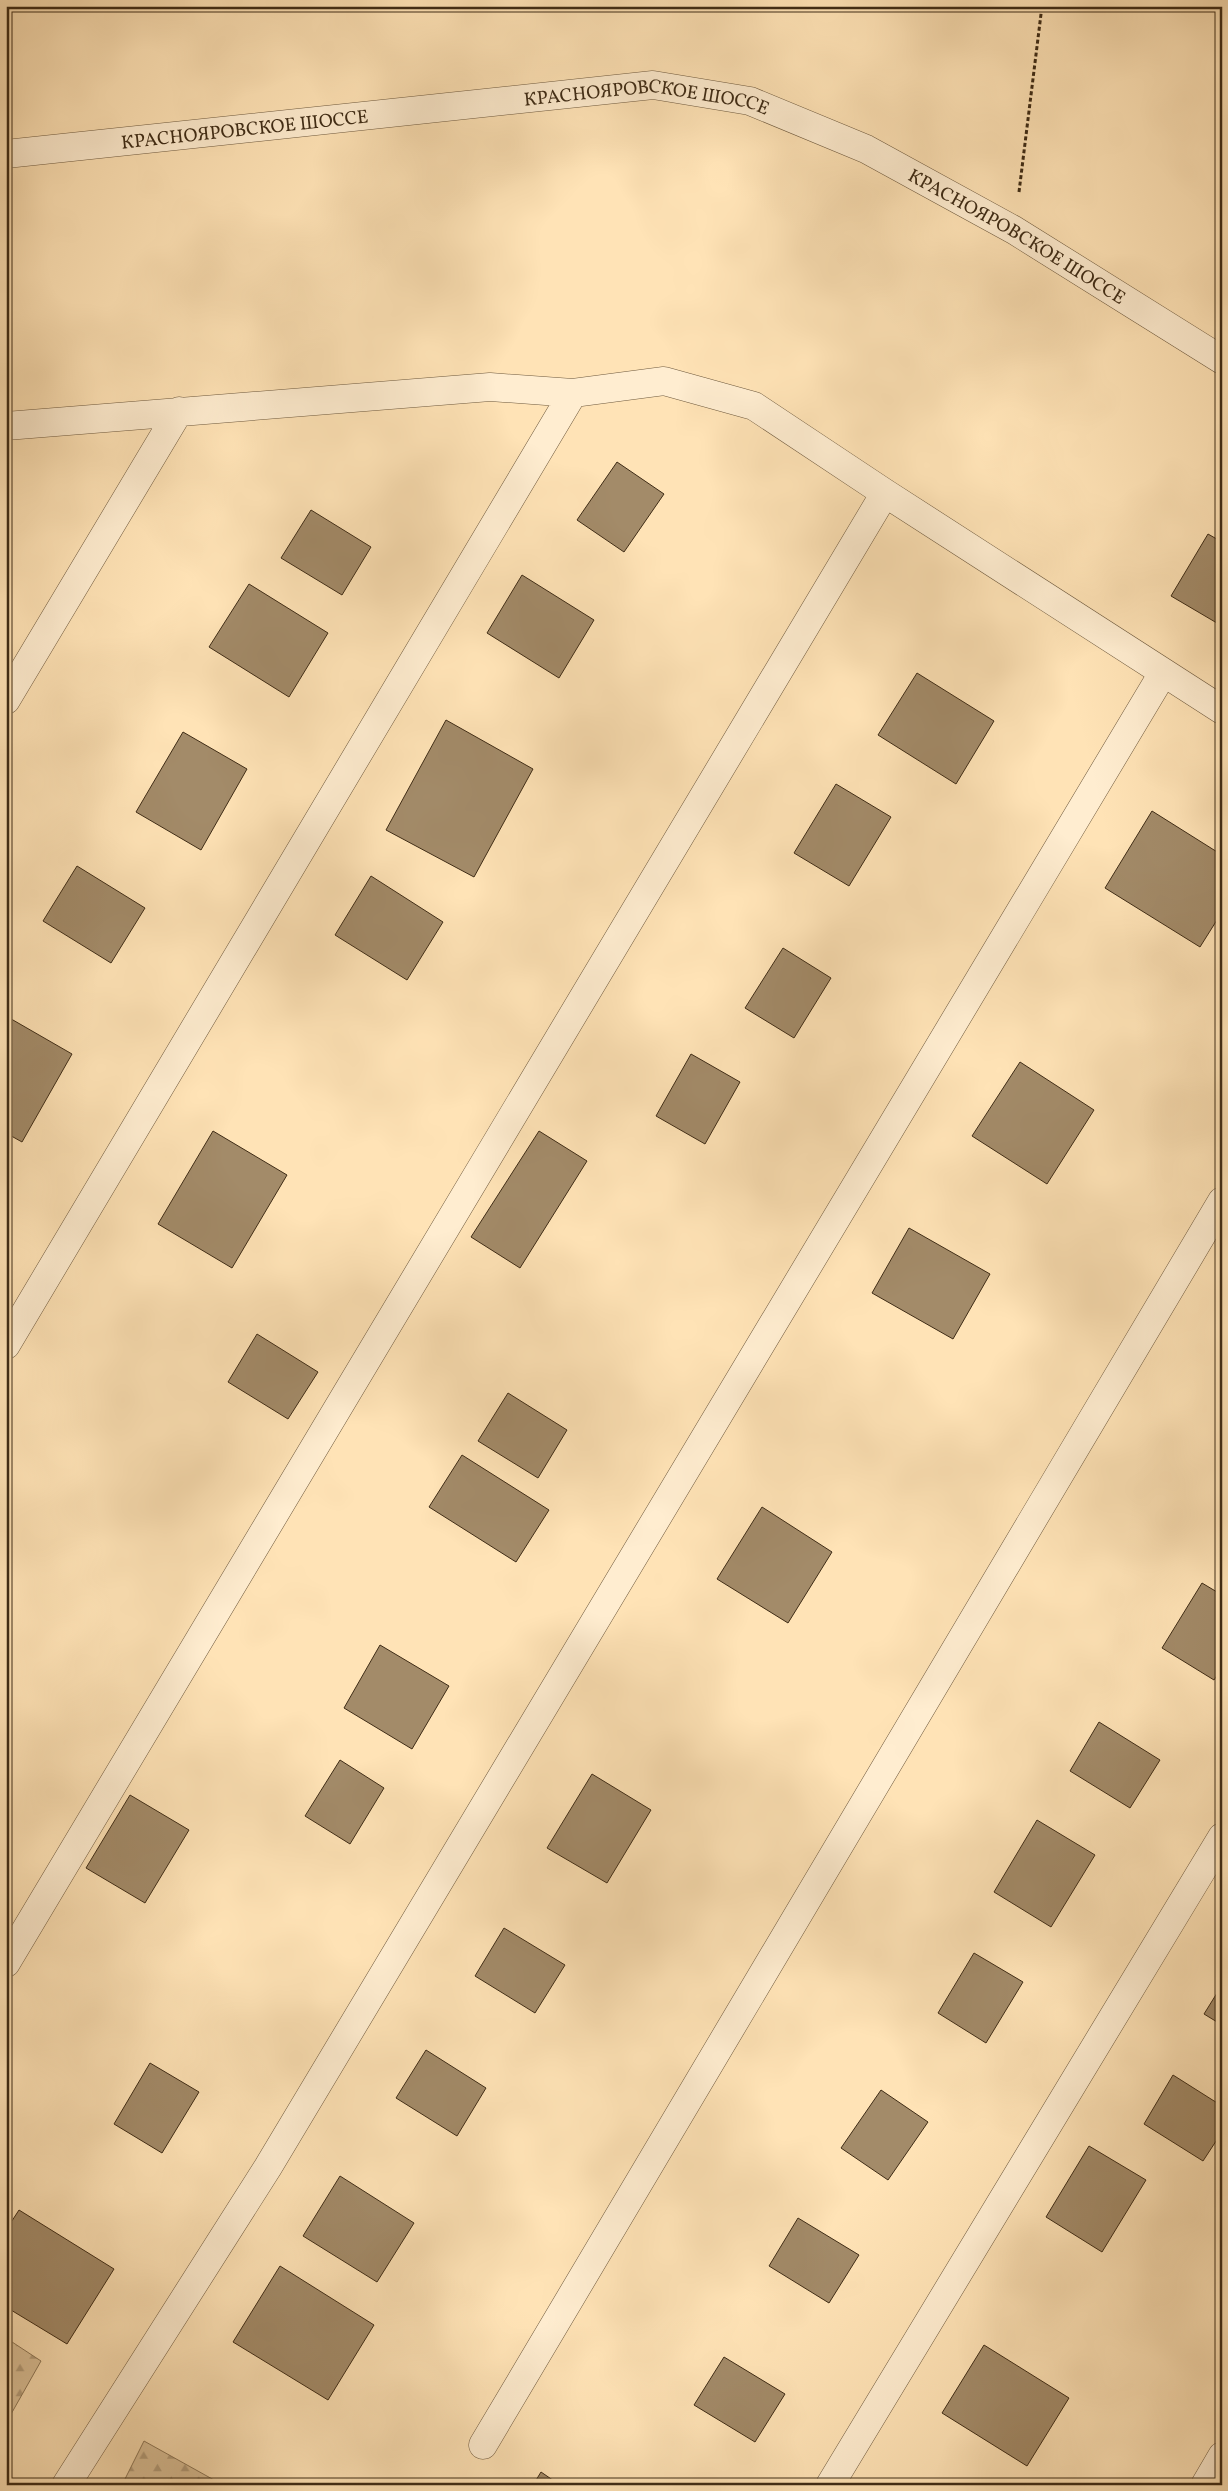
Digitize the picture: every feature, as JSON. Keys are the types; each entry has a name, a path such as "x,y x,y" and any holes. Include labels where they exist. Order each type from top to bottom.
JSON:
{"street":[{"name":"КРАСНОЯРОВСКОЕ ШОССЕ","path":"6,154 653,84 750,101 866,149 1014,230 1222,360"},
{"path":"6,426 490,387 574,393 664,381 754,406 885,494 1222,710"},
{"path":"6,1345 574,393"},
{"path":"6,700 179,411"},
{"path":"6,1963 885,494"},
{"path":"66,2485 268,2167 1163,673"},
{"path":"483,2445 1222,1201"},
{"path":"830,2485 1222,1837"},
{"path":"1205,2485 1222,2456"}],"path":[{"path":"1014,230 1042,6"}],"green space":[{"path":"6,2338 41,2361 6,2423"},
{"path":"144,2441 223,2485 122,2485"}],"building":[{"path":"617,462 664,494 624,552 577,520"},
{"path":"311,510 371,547 342,595 281,558"},
{"path":"1208,534 1222,542 1222,626 1171,596"},
{"path":"522,575 594,620 559,678 487,633"},
{"path":"249,584 328,633 289,697 209,647"},
{"path":"917,673 994,721 956,784 878,735"},
{"path":"446,720 533,769 474,877 386,830"},
{"path":"183,732 247,769 201,850 136,812"},
{"path":"836,784 891,817 849,886 794,853"},
{"path":"1152,811 1222,855 1222,912 1200,947 1105,888"},
{"path":"77,866 145,908 111,963 43,921"},
{"path":"371,876 443,922 407,980 335,935"},
{"path":"783,948 831,978 794,1038 745,1008"},
{"path":"6,1016 72,1054 22,1142 6,1133"},
{"path":"691,1054 740,1082 705,1144 656,1116"},
{"path":"1020,1062 1094,1110 1047,1184 972,1136"},
{"path":"213,1131 287,1175 232,1268 158,1224"},
{"path":"539,1131 587,1161 520,1268 471,1237"},
{"path":"909,1228 990,1274 953,1339 872,1293"},
{"path":"257,1334 318,1372 288,1419 228,1382"},
{"path":"508,1393 567,1430 538,1478 478,1441"},
{"path":"462,1455 549,1510 516,1562 429,1507"},
{"path":"762,1507 832,1552 788,1623 717,1579"},
{"path":"1202,1583 1222,1595 1222,1668 1214,1680 1162,1648"},
{"path":"380,1645 449,1686 412,1749 344,1708"},
{"path":"1099,1722 1160,1760 1130,1808 1070,1771"},
{"path":"340,1760 384,1788 350,1844 305,1816"},
{"path":"592,1774 651,1810 607,1883 547,1848"},
{"path":"130,1795 189,1830 145,1903 86,1868"},
{"path":"1037,1820 1095,1855 1051,1927 994,1892"},
{"path":"504,1928 565,1965 535,2013 475,1976"},
{"path":"974,1953 1023,1982 986,2043 938,2013"},
{"path":"1222,1985 1222,2025 1204,2014"},
{"path":"426,2050 486,2088 457,2136 396,2098"},
{"path":"150,2063 199,2092 162,2153 114,2124"},
{"path":"1173,2075 1222,2106 1222,2132 1203,2161 1144,2124"},
{"path":"881,2090 928,2122 888,2180 841,2148"},
{"path":"1089,2146 1146,2180 1102,2252 1046,2217"},
{"path":"340,2176 414,2223 377,2282 303,2236"},
{"path":"19,2210 114,2269 67,2344 6,2307 6,2230"},
{"path":"798,2218 859,2255 829,2303 769,2266"},
{"path":"280,2266 374,2325 328,2400 233,2342"},
{"path":"984,2345 1069,2398 1027,2466 942,2413"},
{"path":"724,2357 785,2394 755,2442 694,2405"},
{"path":"541,2472 560,2485 533,2485"}]}
